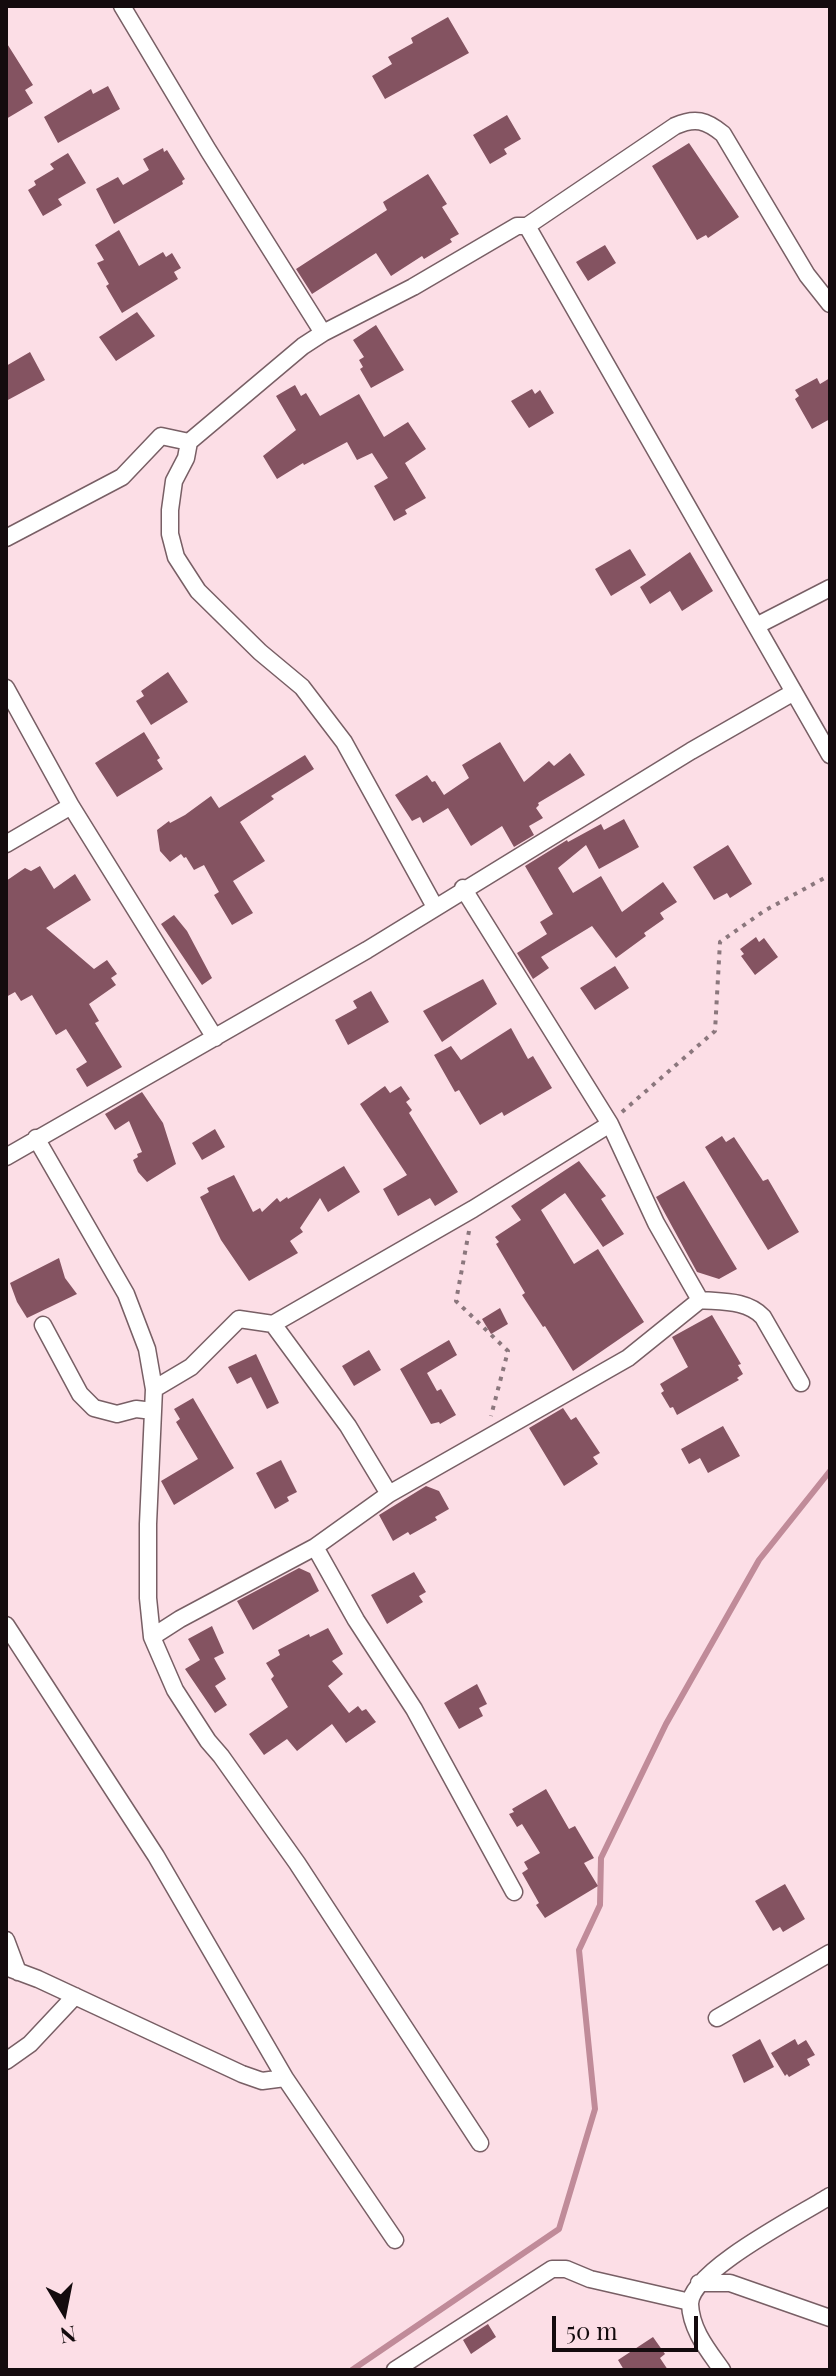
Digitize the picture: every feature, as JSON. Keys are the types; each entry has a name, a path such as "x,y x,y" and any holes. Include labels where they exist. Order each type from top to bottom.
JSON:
{"street":[{"path":"122,6 323,333"},
{"path":"435,907 344,742 302,687 260,652 198,591 176,557 170,534 170,510 174,481 186,458 189,442 303,346 323,333 413,287 517,226 527,226 675,126 689,120 703,121 723,134 807,275 830,304"},
{"path":"527,226 830,755"},
{"path":"6,538 122,477 161,436 189,442"},
{"path":"756,626 830,588"},
{"path":"6,688 71,806 215,1038"},
{"path":"6,1157 367,950 463,888 794,692"},
{"path":"6,844 71,806"},
{"path":"463,888 610,1124 656,1223 700,1300"},
{"path":"154,1389 191,1367 239,1319 273,1324 473,1209 610,1124"},
{"path":"36,1138 126,1294 147,1349 154,1389 148,1598 152,1637 175,1690 208,1741 297,1863 480,2143"},
{"path":"152,1637 315,1547 389,1494 628,1358 700,1300 744,1304 754,1308 763,1317 801,1383"},
{"path":"273,1324 348,1426 389,1494"},
{"path":"43,1325 80,1394 94,1408 117,1414 136,1409 153,1411"},
{"path":"315,1547 356,1620 414,1709 514,1892"},
{"path":"6,1625 156,1856 285,2078 395,2240"},
{"path":"6,1940 12,1969 242,2074 262,2081 285,2078"},
{"path":"717,2018 830,1953"},
{"path":"6,2061 30,2044 75,1996"},
{"path":"722,2370 698,2337 690,2302 699,2283 728,2258 830,2196"},
{"path":"395,2370 552,2269 566,2269 590,2279 690,2302"},
{"path":"699,2283 730,2283 830,2318"}],"path":[{"path":"610,1124 715,1031 720,942 764,911 830,875"},
{"path":"473,1209 456,1301 508,1351 485,1438"}],"building":[{"path":"448,17 469,53 385,99 372,76 392,64 388,57 413,43 411,38"},
{"path":"6,42 33,85 25,90 33,103 6,119"},
{"path":"108,86 120,109 58,143 44,117 91,89 93,94"},
{"path":"507,115 521,139 504,149 507,154 490,164 473,135"},
{"path":"689,143 739,217 708,238 706,235 697,240 652,166"},
{"path":"163,148 185,179 183,184 114,224 96,189 118,177 123,185 149,170 143,159"},
{"path":"68,153 86,183 58,199 62,205 43,216 28,190 36,185 34,181 54,169 50,164"},
{"path":"428,174 447,204 442,207 459,234 450,239 452,242 391,276 376,253 312,294 296,269 387,210 383,202"},
{"path":"119,230 139,266 163,252 166,257 172,253 181,268 174,272 178,279 122,313 106,286 109,284 97,263 104,260 95,245"},
{"path":"605,245 616,263 588,281 576,262"},
{"path":"137,312 155,336 116,361 99,337"},
{"path":"376,325 404,370 371,388 360,369 363,367 359,360 364,357 353,340"},
{"path":"30,352 45,380 6,401 6,366"},
{"path":"817,378 820,384 830,378 830,419 812,429 795,399 799,396 795,390"},
{"path":"295,385 301,396 306,393 320,416 359,394 384,437 408,422 426,449 405,463 426,498 405,510 407,514 394,521 374,486 388,478 372,453 357,460 347,442 277,479 263,456 296,430 276,396"},
{"path":"532,389 535,394 540,390 554,413 529,428 511,401"},
{"path":"630,549 646,575 611,596 595,569"},
{"path":"690,552 713,591 682,611 670,591 650,604 640,587"},
{"path":"168,672 188,702 151,725 136,701 144,696 141,691"},
{"path":"144,732 163,769 117,797 95,763"},
{"path":"500,742 524,782 549,761 554,766 570,753 585,775 538,803 536,808 543,818 529,826 534,835 514,847 502,826 471,846 448,808 423,823 420,817 412,821 395,795 427,775 444,795 469,778 462,765"},
{"path":"305,755 314,769 271,796 274,799 240,822 265,861 233,881 253,913 232,925 214,895 219,892 204,865 194,870 181,854 170,862 160,851 157,830 211,796 219,808"},
{"path":"624,819 639,847 599,869 586,845 558,868 573,893 601,876 622,912 663,882 677,902 660,913 664,919 644,933 646,936 616,958 592,926 541,957 549,968 533,979 517,953 547,934 540,922 553,914 525,866 567,840 601,824 604,830"},
{"path":"728,845 752,884 730,898 727,893 714,900 693,867"},
{"path":"40,866 54,889 75,874 91,900 46,928 94,969 107,960 117,974 111,978 116,985 89,1004 99,1021 95,1023 122,1067 87,1087 76,1069 87,1062 66,1029 56,1035 32,995 21,1001 15,992 6,997 6,881 25,868 31,871"},
{"path":"174,915 187,931 212,978 202,985 161,924"},
{"path":"756,937 759,942 764,938 778,957 755,975 741,956 744,954 740,949"},
{"path":"615,966 629,988 595,1010 580,988"},
{"path":"483,979 497,1004 442,1042 423,1011"},
{"path":"371,991 389,1022 348,1045 335,1020 357,1008 353,1001"},
{"path":"511,1028 528,1059 533,1056 552,1088 504,1116 502,1112 480,1125 459,1090 455,1092 434,1055 451,1046 461,1060"},
{"path":"385,1086 390,1093 401,1086 410,1099 406,1102 412,1110 409,1113 458,1192 435,1206 430,1198 398,1216 383,1189 407,1175 360,1104"},
{"path":"142,1092 163,1123 176,1164 147,1182 133,1160 142,1152 129,1121 115,1130 105,1114"},
{"path":"215,1129 225,1147 202,1160 192,1143"},
{"path":"722,1136 726,1142 734,1137 763,1181 768,1179 799,1232 768,1250 705,1147"},
{"path":"579,1161 606,1196 601,1199 624,1234 603,1247 565,1193 541,1210 574,1264 598,1249 644,1322 573,1371 522,1295 525,1293 496,1244 499,1242 495,1237 521,1220 511,1206"},
{"path":"344,1166 360,1192 328,1212 320,1198 300,1228 303,1232 290,1241 298,1253 249,1281 221,1240 200,1197 209,1192 207,1188 234,1175 253,1212 260,1208 262,1212 277,1198 280,1202 288,1199"},
{"path":"684,1181 737,1269 719,1279 697,1272 656,1197"},
{"path":"59,1258 65,1278 77,1294 27,1318 10,1283"},
{"path":"500,1308 508,1324 491,1334 482,1319"},
{"path":"712,1315 741,1364 738,1365 743,1374 737,1378 739,1380 677,1415 661,1393 664,1391 660,1384 688,1367 672,1337"},
{"path":"449,1340 457,1355 427,1373 437,1391 441,1389 456,1415 440,1424 431,1424 400,1369"},
{"path":"369,1350 381,1370 354,1386 342,1366"},
{"path":"256,1354 279,1403 267,1409 251,1377 237,1384 228,1367"},
{"path":"193,1398 234,1468 174,1505 161,1481 198,1459 176,1422 180,1419 174,1409"},
{"path":"563,1408 571,1420 576,1417 600,1453 593,1457 598,1464 564,1486 529,1428"},
{"path":"723,1426 740,1456 708,1473 700,1458 689,1464 681,1449"},
{"path":"281,1460 297,1492 275,1509 256,1473"},
{"path":"426,1486 439,1491 449,1509 435,1517 437,1520 393,1541 379,1515"},
{"path":"299,1568 310,1573 319,1591 253,1630 237,1601"},
{"path":"414,1572 426,1592 419,1596 423,1602 387,1624 371,1595"},
{"path":"212,1626 224,1653 214,1658 226,1679 215,1686 227,1705 215,1713 185,1669 200,1660 188,1639"},
{"path":"328,1628 343,1654 332,1661 343,1674 328,1686 349,1713 358,1706 362,1711 366,1709 376,1722 346,1743 332,1724 297,1751 287,1739 264,1755 249,1734 288,1707 271,1679 274,1676 266,1663 280,1655 278,1650"},
{"path":"477,1684 487,1704 479,1708 483,1716 459,1729 444,1703"},
{"path":"546,1789 569,1829 575,1826 594,1858 584,1863 598,1886 545,1918 522,1873 528,1869 524,1862 540,1853 522,1824 517,1827 509,1814 514,1812 512,1809"},
{"path":"785,1884 805,1919 783,1932 780,1927 773,1931 755,1901"},
{"path":"760,2039 774,2067 744,2083 732,2055"},
{"path":"795,2039 798,2045 806,2040 815,2055 807,2059 810,2065 789,2077 787,2074 785,2076 771,2053"},
{"path":"488,2324 496,2337 471,2354 463,2340"},
{"path":"653,2337 665,2354 660,2358 668,2370 624,2370 618,2360"}],"waterway":[{"path":"352,2370 559,2229 595,2109 579,1950 600,1905 601,1858 666,1724 759,1560 830,1471"}]}
